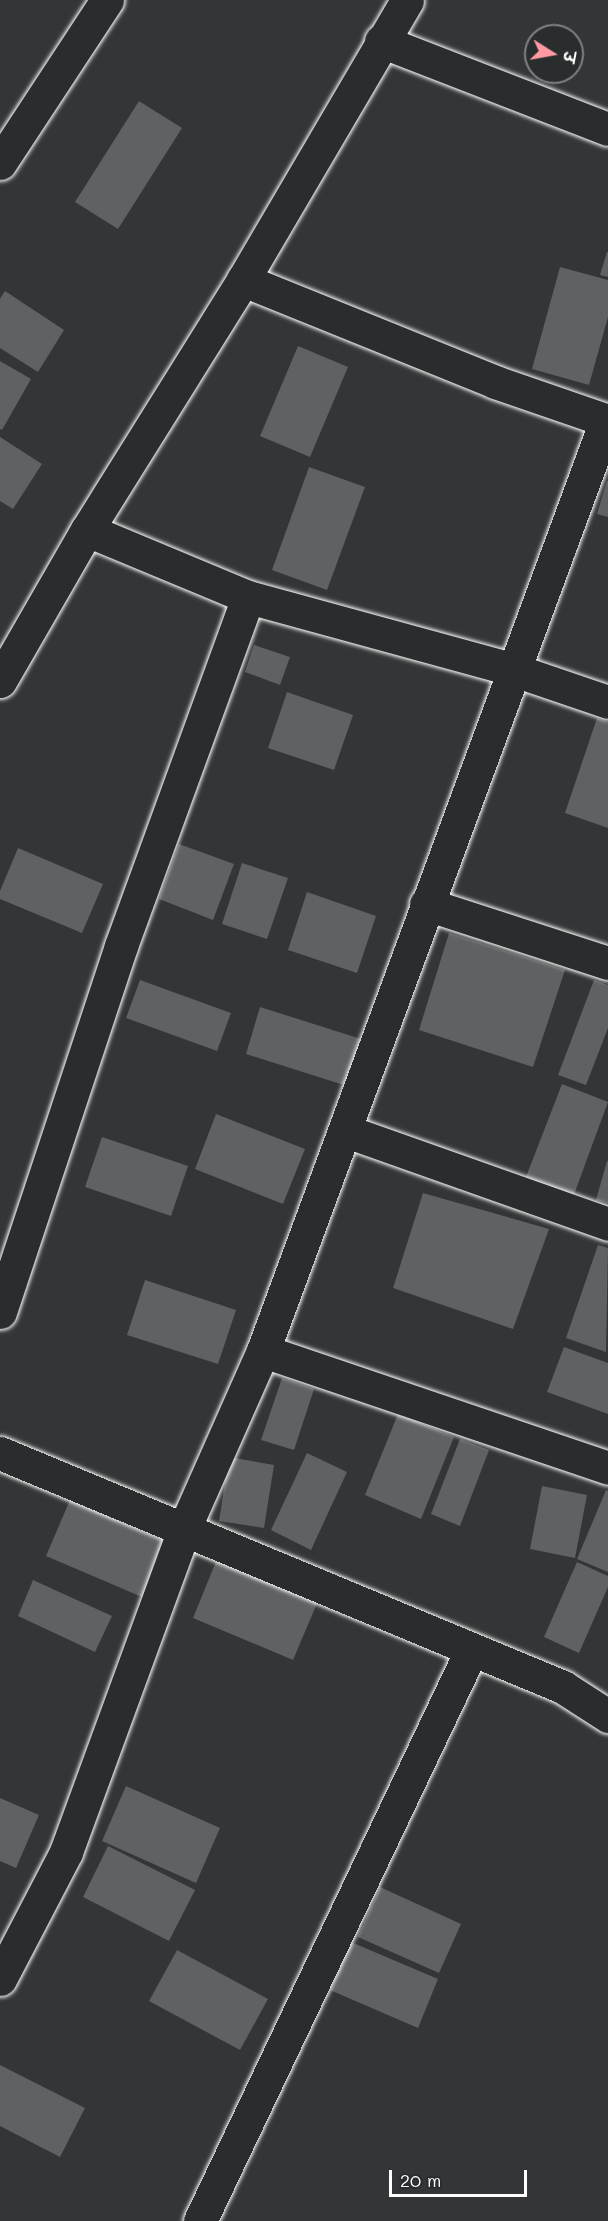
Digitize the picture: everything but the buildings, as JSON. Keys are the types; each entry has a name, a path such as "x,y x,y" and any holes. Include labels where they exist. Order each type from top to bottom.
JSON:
{"street":[{"path":"0,163 107,0"},
{"path":"0,681 87,530 243,280 406,0"},
{"path":"381,41 608,129"},
{"path":"0,1979 66,1852 184,1529 263,1351 346,1131 426,904 607,421 495,382 243,280"},
{"path":"87,530 248,597 514,670 608,702"},
{"path":"0,1312 122,946 248,597"},
{"path":"426,904 608,963"},
{"path":"346,1131 608,1224"},
{"path":"263,1351 608,1468"},
{"path":"0,1453 563,1687 608,1716"},
{"path":"200,2221 472,1649"}]}
